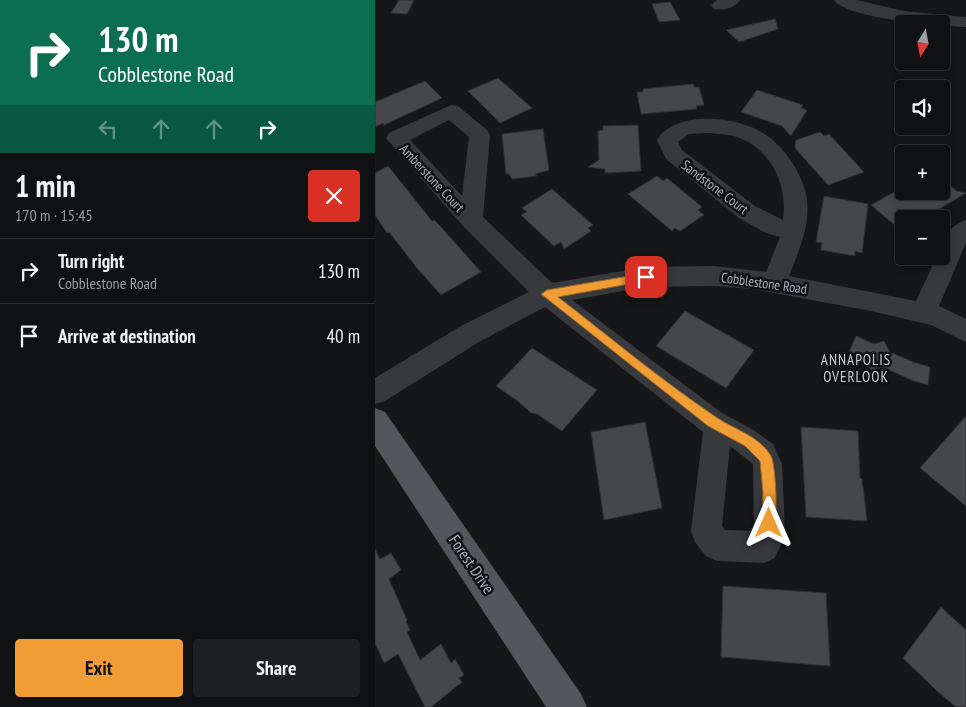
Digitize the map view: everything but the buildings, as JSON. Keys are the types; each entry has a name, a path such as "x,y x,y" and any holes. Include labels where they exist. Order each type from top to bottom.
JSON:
{"main road":[{"name":"Forest Drive","path":"375,421 568,707"}],"street":[{"path":"842,0 857,7 918,18 966,22"},
{"name":"Amberstone Court","path":"471,220 480,135 451,111 396,138 471,220 547,294 718,425"},
{"name":"Sandstone Court","path":"774,283 791,240 796,202 792,185 777,157 756,137 725,127 698,126 679,130 667,140 673,154 747,212 774,227 792,230"},
{"path":"930,315 942,274 958,256 956,238 966,228"},
{"name":"Cobblestone Road","path":"375,392 470,334 547,294 646,277 714,276 774,283 930,315 966,331"}],"district":[{"name":"ANNAPOLIS OVERLOOK","path":"856,368"}],"route":[{"path":"646,277 547,294 712,422 749,442 766,459 769,523"}]}
